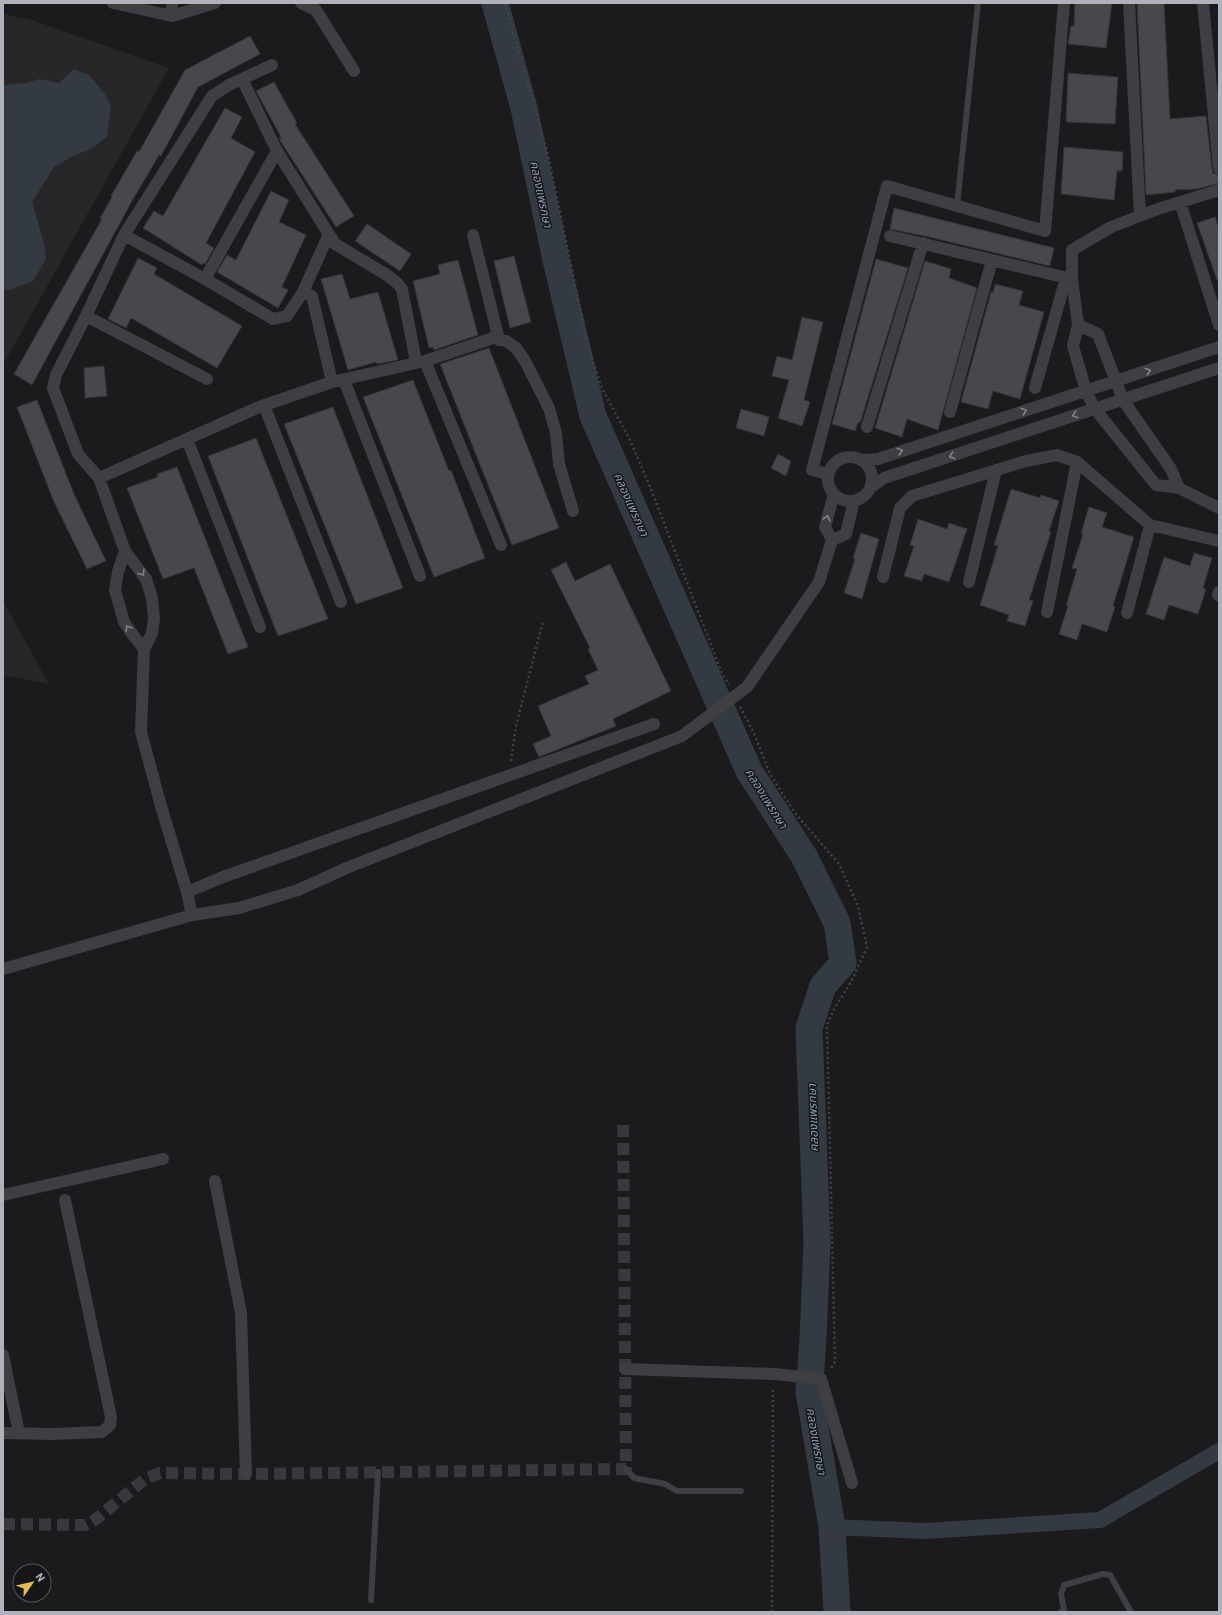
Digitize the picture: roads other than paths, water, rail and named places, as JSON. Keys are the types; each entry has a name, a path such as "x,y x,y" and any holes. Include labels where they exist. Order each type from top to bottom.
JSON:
{"street":[{"path":"113,3 172,16 216,3"},
{"path":"172,3 172,16"},
{"path":"301,3 316,10 354,71"},
{"path":"828,474 812,470 887,186 1045,231 1064,3"},
{"path":"1129,3 1140,216"},
{"path":"1203,3 1219,168"},
{"path":"192,915 187,892 161,806 141,732 144,649 152,633 154,620 152,598 146,579 125,551 98,478 78,454 53,388 56,375 86,316 124,235 212,96 229,85 272,65"},
{"path":"242,79 277,150 328,236 335,244 387,275 402,289 421,362 501,545"},
{"path":"205,279 277,150"},
{"path":"1035,388 1069,278 1072,250 1111,227 1180,202 1219,190"},
{"path":"1180,202 1219,325"},
{"path":"124,235 205,279 273,319 287,316 303,292 328,236"},
{"path":"473,235 499,340"},
{"path":"890,236 1069,278"},
{"path":"867,427 923,244"},
{"path":"950,412 992,260"},
{"path":"1069,278 1078,325 1073,346 1086,391 1096,409 1156,485 1179,488 1219,508"},
{"path":"303,292 312,296 338,381 420,576"},
{"path":"86,316 207,380"},
{"path":"1078,325 1098,334 1123,400 1171,469 1179,488"},
{"path":"98,478 264,405 338,381 421,362 493,338 506,341 516,348 525,361 549,408 556,433 559,464 573,511"},
{"path":"863,460 878,459 1219,347"},
{"path":"871,487 872,472 863,460 856,457 842,458 836,462 828,474 830,488 834,494 840,499 854,501 867,494 871,487 884,478 1219,368"},
{"path":"264,405 341,602"},
{"path":"187,439 260,627"},
{"path":"883,577 900,508 912,496 1026,461 1057,455 1077,462 1150,526 1219,541"},
{"path":"1047,612 1077,462"},
{"path":"969,582 996,470"},
{"path":"3,969 192,915 238,908 298,890 349,867 682,736 747,687 819,582 832,540 824,527 834,494"},
{"path":"832,540 846,534 854,501"},
{"path":"1127,613 1150,526"},
{"path":"125,551 118,572 115,590 124,622 132,636 144,649"},
{"path":"187,892 223,877 654,724"},
{"path":"3,1195 163,1159"},
{"path":"215,1181 241,1313 246,1474"},
{"path":"3,1433 53,1434 102,1432 110,1424 111,1417 65,1200"},
{"path":"3,1355 19,1433"},
{"path":"625,1369 822,1379 852,1483"}],"lane":[{"path":"957,206 978,3"},
{"path":"626,1469 634,1478 665,1484 677,1491 741,1491"},
{"path":"370,1600 378,1472"},
{"path":"1061,1612 1064,1610 1061,1594 1064,1585 1103,1574 1110,1576 1131,1612"}],"waterway":[{"name":"คลองแพรกษา","path":"495,3 524,108 556,260 593,416 749,771 804,856 837,923 843,963 823,986 809,1028 817,1242 809,1392 832,1527 837,1612"},
{"path":"832,1527 925,1531 1100,1520 1219,1451"}],"tunnel":[{"path":"3,1524 85,1525 96,1519 145,1479 160,1473 246,1474 626,1469 623,1119"}]}
